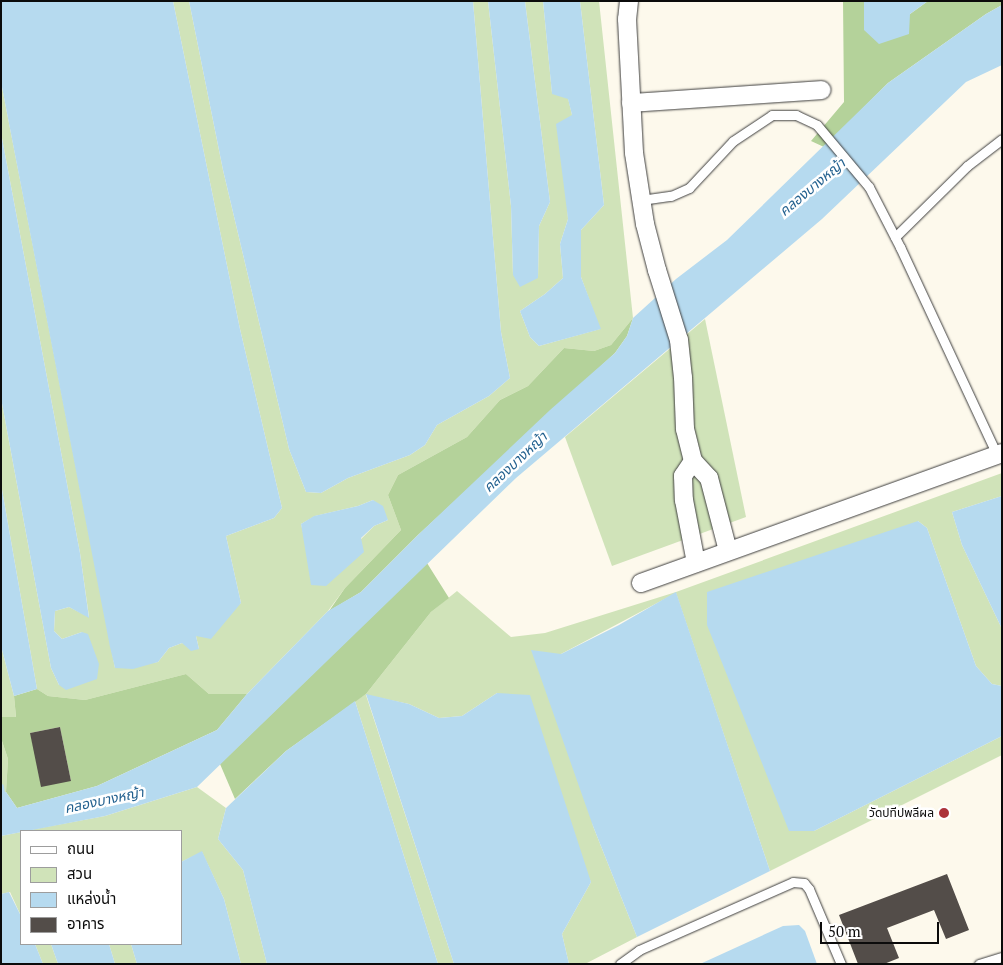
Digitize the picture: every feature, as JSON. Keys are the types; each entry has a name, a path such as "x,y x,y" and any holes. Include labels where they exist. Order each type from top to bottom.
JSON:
{"street":[{"path":"629,1 627,19 634,153 645,224 679,340 685,429 693,461 709,478 728,551"},
{"path":"631,103 822,90"},
{"path":"641,583 999,454"},
{"path":"693,461 683,476 684,500 696,563"}],"lane":[{"path":"641,200 670,196 689,188 733,141 772,115 796,115 817,125 867,185 895,237 999,454"},
{"path":"895,237 967,166 1002,139"},
{"path":"620,964 639,950 793,882 804,883 809,889 841,964"},
{"path":"979,964 1002,957"}],"green space":[{"path":"173,1 189,1 223,170 289,449 306,492 321,493 348,478 410,455 425,445 437,425 489,396 510,378 501,332 473,1 488,1 511,206 513,275 538,278 539,226 550,202 525,1 543,1 552,93 568,98 572,115 566,186 568,219 560,244 563,278 545,294 520,311 530,337 539,346 600,329 581,277 581,230 604,205 580,1 599,1 633,318 611,345 594,351 564,348 528,386 500,400 467,437 398,475 388,495 401,530 345,588 328,611 247,694 209,694 186,674 85,700 48,696 37,689 1,484 1,398 51,668 59,685 82,632 62,639 54,631 55,611 69,607 89,617 80,553 1,133 1,82 115,668 158,662 169,648 182,643 199,649 196,636 241,603 226,536 274,518 282,508 240,329","holes":["373,500 388,520 374,526 361,539 304,536 301,524 315,516 358,506"]},
{"path":"843,1 864,1 864,30 910,14 928,1 1002,1 1002,5 986,14 888,83 824,147 811,141 844,102"},
{"path":"633,318 627,336 615,353 418,535 361,592 329,611 345,588 401,530 388,495 398,475 467,437 500,400 528,386 564,348 594,351 611,345"},
{"path":"705,319 746,517 612,566 565,437"},
{"path":"1002,473 1002,496 952,512 962,545 1002,629 1002,686 992,684 976,666 927,528 918,521 814,831 1002,736 1002,755 770,871 676,593 561,654 593,826 637,937 585,964 569,964 562,934 591,882 497,693 462,716 439,718 409,704 366,695 454,964 438,964 355,701 366,694 431,612 457,591 511,637 545,633 676,592"},
{"path":"427,563 449,598 431,612 366,694 286,751 235,799 220,764"},
{"path":"1,646 14,696 16,718 1,717"},
{"path":"186,674 209,694 247,694 217,730 97,786 17,808 6,792 8,759 1,738 1,717 16,717 14,696 37,689 48,696 85,700","holes":["60,727 71,781 30,733"]},
{"path":"1,738 8,759 6,792 1,793"},
{"path":"197,787 226,808 218,839 243,870 267,964 241,964 224,899 202,852 182,862 182,830 29,830 105,816"},
{"path":"20,832 20,914 10,892 1,894 1,836"},
{"path":"35,945 51,945 58,964 43,964"},
{"path":"109,945 131,945 137,964 115,964"}],"water":[{"path":"1,1 173,1 240,329 282,508 274,518 226,536 241,603 211,639 196,636 199,649 191,651 182,643 169,648 158,662 133,669 115,668 110,647 1,82"},
{"path":"189,1 473,1 501,332 510,378 489,396 437,425 425,445 410,455 348,478 321,493 306,492 289,449 223,170"},
{"path":"488,1 525,1 550,202 539,226 538,278 520,287 513,275 511,206"},
{"path":"543,1 580,1 604,205 581,230 581,277 601,329 539,346 530,337 520,311 545,294 563,278 560,244 568,219 556,124 572,115 568,99 552,94"},
{"path":"864,1 928,1 910,14 909,34 879,44 864,30"},
{"name":"คลองบางหญ้า","path":"1002,5 1002,65 966,82 822,219 516,478 197,787 105,816 32,830 20,830 20,832 1,836 1,793 6,792 17,808 97,786 217,730 247,694 328,611 361,592 418,535 550,410 615,353 627,336 633,318 676,279 727,240 888,83 986,14"},
{"path":"1,133 80,553 89,618 69,607 55,611 54,631 62,639 82,632 88,634 99,664 97,679 66,690 59,685 51,668 1,398"},
{"path":"1,484 37,689 14,696 1,646"},
{"path":"1002,496 1002,629 962,545 952,512"},
{"path":"373,500 383,506 388,520 374,526 361,538 364,552 326,586 311,585 301,524 314,516 358,506"},
{"path":"918,521 927,528 976,666 992,684 1002,686 1002,736 814,831 789,831 707,625 707,592"},
{"path":"676,592 770,871 637,937 593,826 531,650 561,654 619,625"},
{"path":"497,693 530,695 591,882 562,934 569,964 454,964 366,694 409,704 439,718 462,716"},
{"path":"355,701 438,964 267,964 243,870 218,839 226,808 286,751"},
{"path":"202,851 224,899 241,964 137,964 131,945 182,945 182,861"},
{"path":"9,892 20,914 20,945 35,945 43,964 1,964 1,894"},
{"path":"799,925 805,931 817,964 700,964 783,926"},
{"path":"51,945 109,945 115,964 58,964"}],"building":[{"path":"60,727 71,781 41,787 30,733"},
{"path":"947,874 969,930 946,939 934,910 887,928 899,958 884,964 858,964 839,915"}],"waterway":[{"path":"1,786 3,798"}],"place":[{"name":"วัดปทีปพลีผล","path":"944,813"}]}
